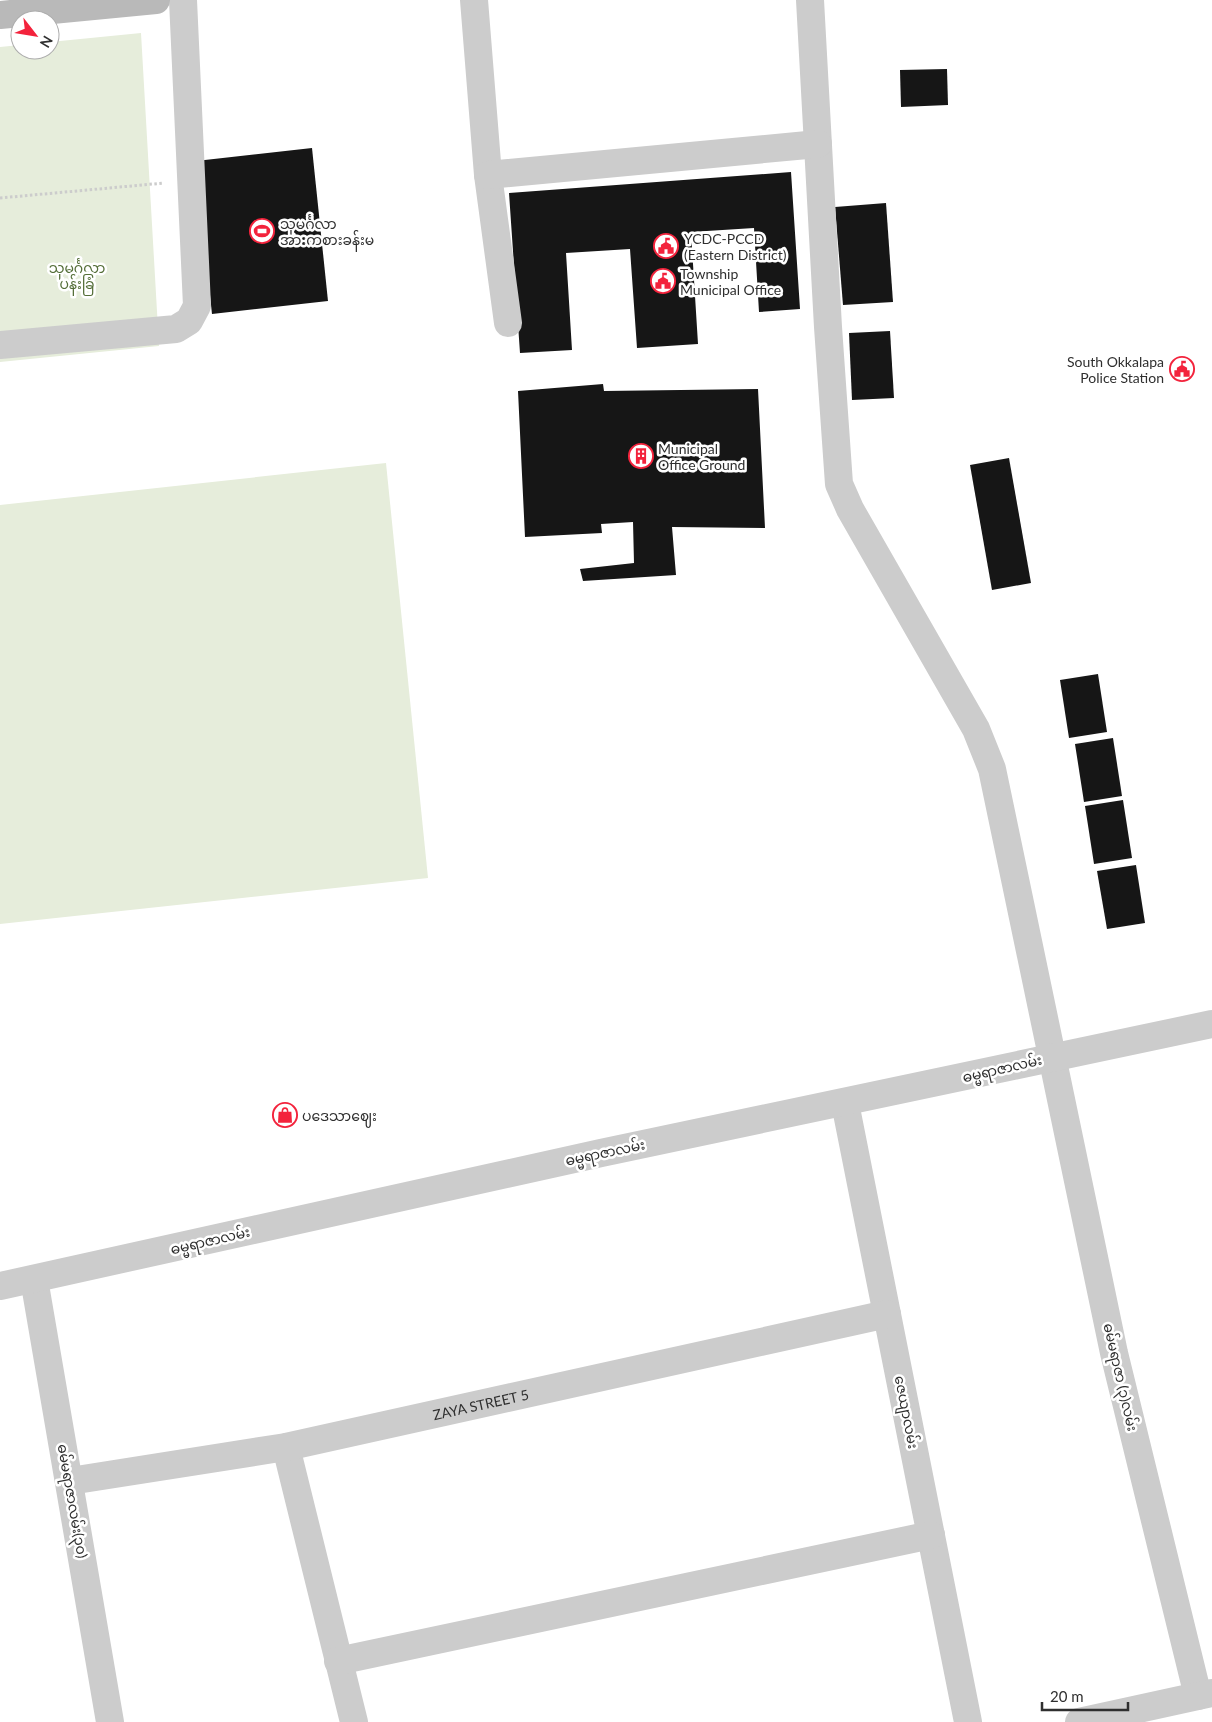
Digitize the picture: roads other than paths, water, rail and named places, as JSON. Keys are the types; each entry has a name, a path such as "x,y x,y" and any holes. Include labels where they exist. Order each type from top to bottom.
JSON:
{"main road":[{"path":"0,14 156,0"}],"street":[{"path":"0,344 176,329 189,320 196,306 183,0"},
{"path":"474,0 488,175 508,323"},
{"name":"ဓမ်မရာဇာ (၃)လမ်း","path":"810,0 839,484 855,518 976,729 992,769 1114,1353 1205,1694"},
{"path":"488,175 818,144"},
{"name":"ဓမ္မရာဇာလမ်း","path":"0,1286 601,1153 1212,1024"},
{"name":"ဇေယျာလမ်း","path":"845,1103 968,1722"},
{"name":"ဓမ်မရာဇာလမ်း(၃၀)","path":"34,1279 110,1722"},
{"name":"ZAYA STREET 5","path":"70,1481 286,1447 887,1314"},
{"path":"286,1447 354,1722"},
{"path":"338,1661 931,1536"},
{"path":"1079,1722 1205,1694"}],"place":[{"name":"သုမင်္ဂလာ အားကစားခန်းမ","path":"262,231"},
{"name":"YCDC-PCCD (Eastern District)","path":"666,246"},
{"name":"Township Municipal Office","path":"663,281"},
{"name":"South Okkalapa Police Station","path":"1182,369"},
{"name":"Municipal Office Ground","path":"641,456"},
{"name":"ပဒေသာဈေး","path":"285,1115"}],"park label":[{"name":"သုမင်္ဂလာ ပန်းခြံ","path":"77,276"}]}
